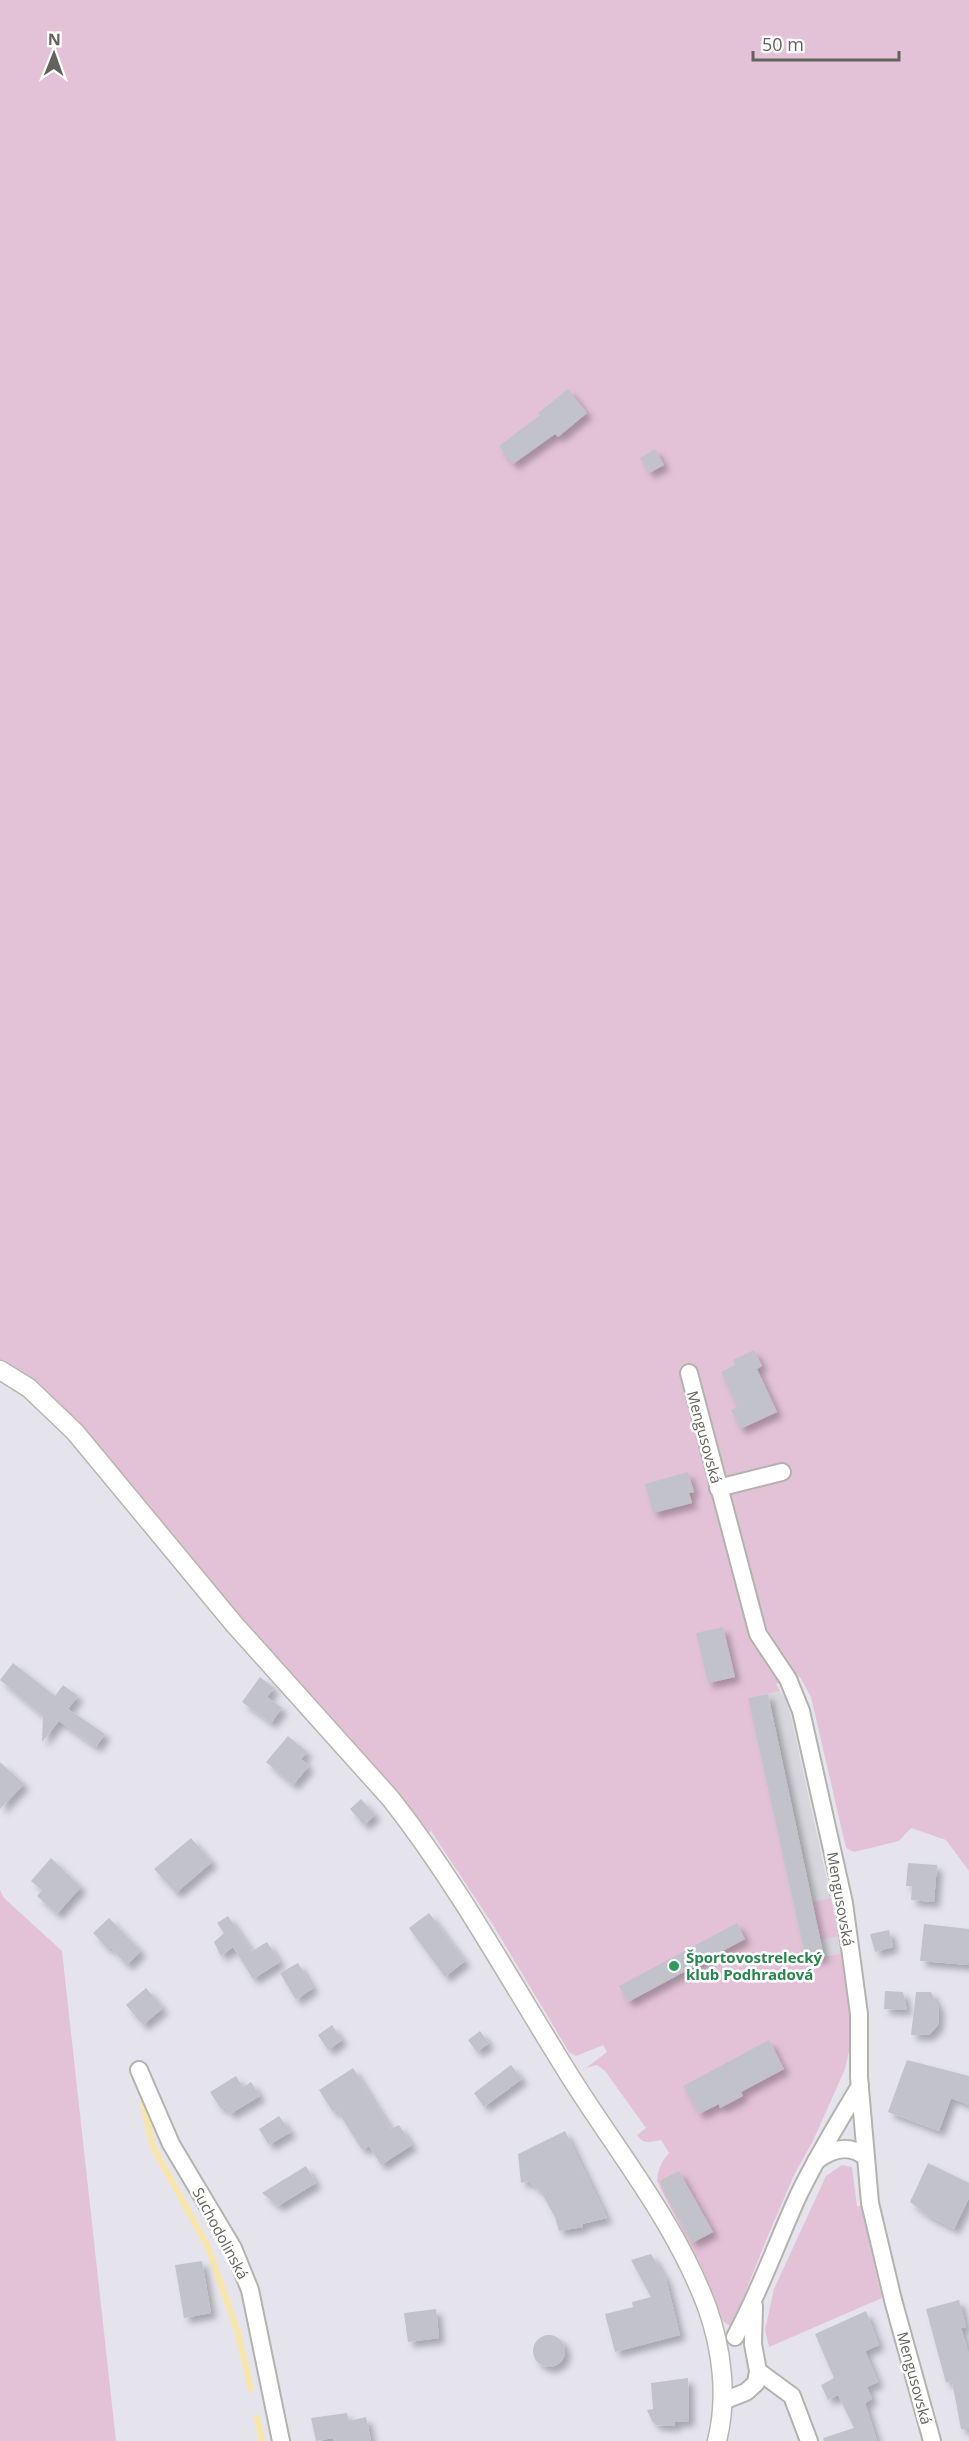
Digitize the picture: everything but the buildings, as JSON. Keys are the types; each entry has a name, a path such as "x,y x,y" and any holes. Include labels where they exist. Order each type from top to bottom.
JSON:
{"street":[{"path":"0,1370 29,1388 75,1432 234,1624 391,1799 466,1906 575,2084 650,2194 726,2338 722,2410 717,2441"},
{"name":"Mengusovská","path":"688,1373 758,1634 790,1683 801,1711 844,1903 859,2014 860,2086 870,2203 896,2312 932,2441"},
{"path":"718,1488 782,1472"},
{"name":"Suchodolinská","path":"139,2070 171,2144 208,2204 244,2271 250,2289 281,2441"},
{"path":"726,2338 754,2302 815,2162 860,2086"},
{"path":"815,2162 826,2153 845,2149 860,2153 866,2158"},
{"path":"722,2410 756,2384 758,2371 753,2344 754,2302"},
{"path":"726,2338 745,2338 753,2344"},
{"path":"758,2371 792,2396 809,2441"},
{"path":"746,2392 770,2392 792,2396"}],"shaded area":[{"path":"0,0 969,0 969,1871 946,1840 911,1828 899,1841 854,1852 846,1848 811,1697 800,1677 776,1684 780,1691 749,1698 806,1960 843,1953 852,2013 850,2047 845,2069 769,2233 743,2298 737,2322 729,2325 722,2319 699,2263 657,2181 660,2166 669,2153 661,2140 648,2142 639,2138 637,2135 646,2128 605,2071 597,2065 586,2068 607,2052 603,2045 576,2056 569,2052 493,1925 431,1831 422,1837 75,1432 7,1374 0,1382"},
{"path":"780,1691 786,1700 791,1717 843,1953 806,1960 748,1698"},
{"path":"0,1890 4,1898 62,1951 116,2441 0,2441"},
{"path":"831,1898 839,1936 820,1940 812,1902"},
{"path":"842,2165 852,2167 857,2206 861,2206 882,2298 769,2347 765,2330 774,2289 826,2176"}],"waterway":[{"path":"143,2103 153,2147 208,2247 238,2333 251,2389"},
{"path":"257,2418 262,2441"}],"place":[{"name":"Športovostrelecký klub Podhradová","path":"674,1966"}]}
